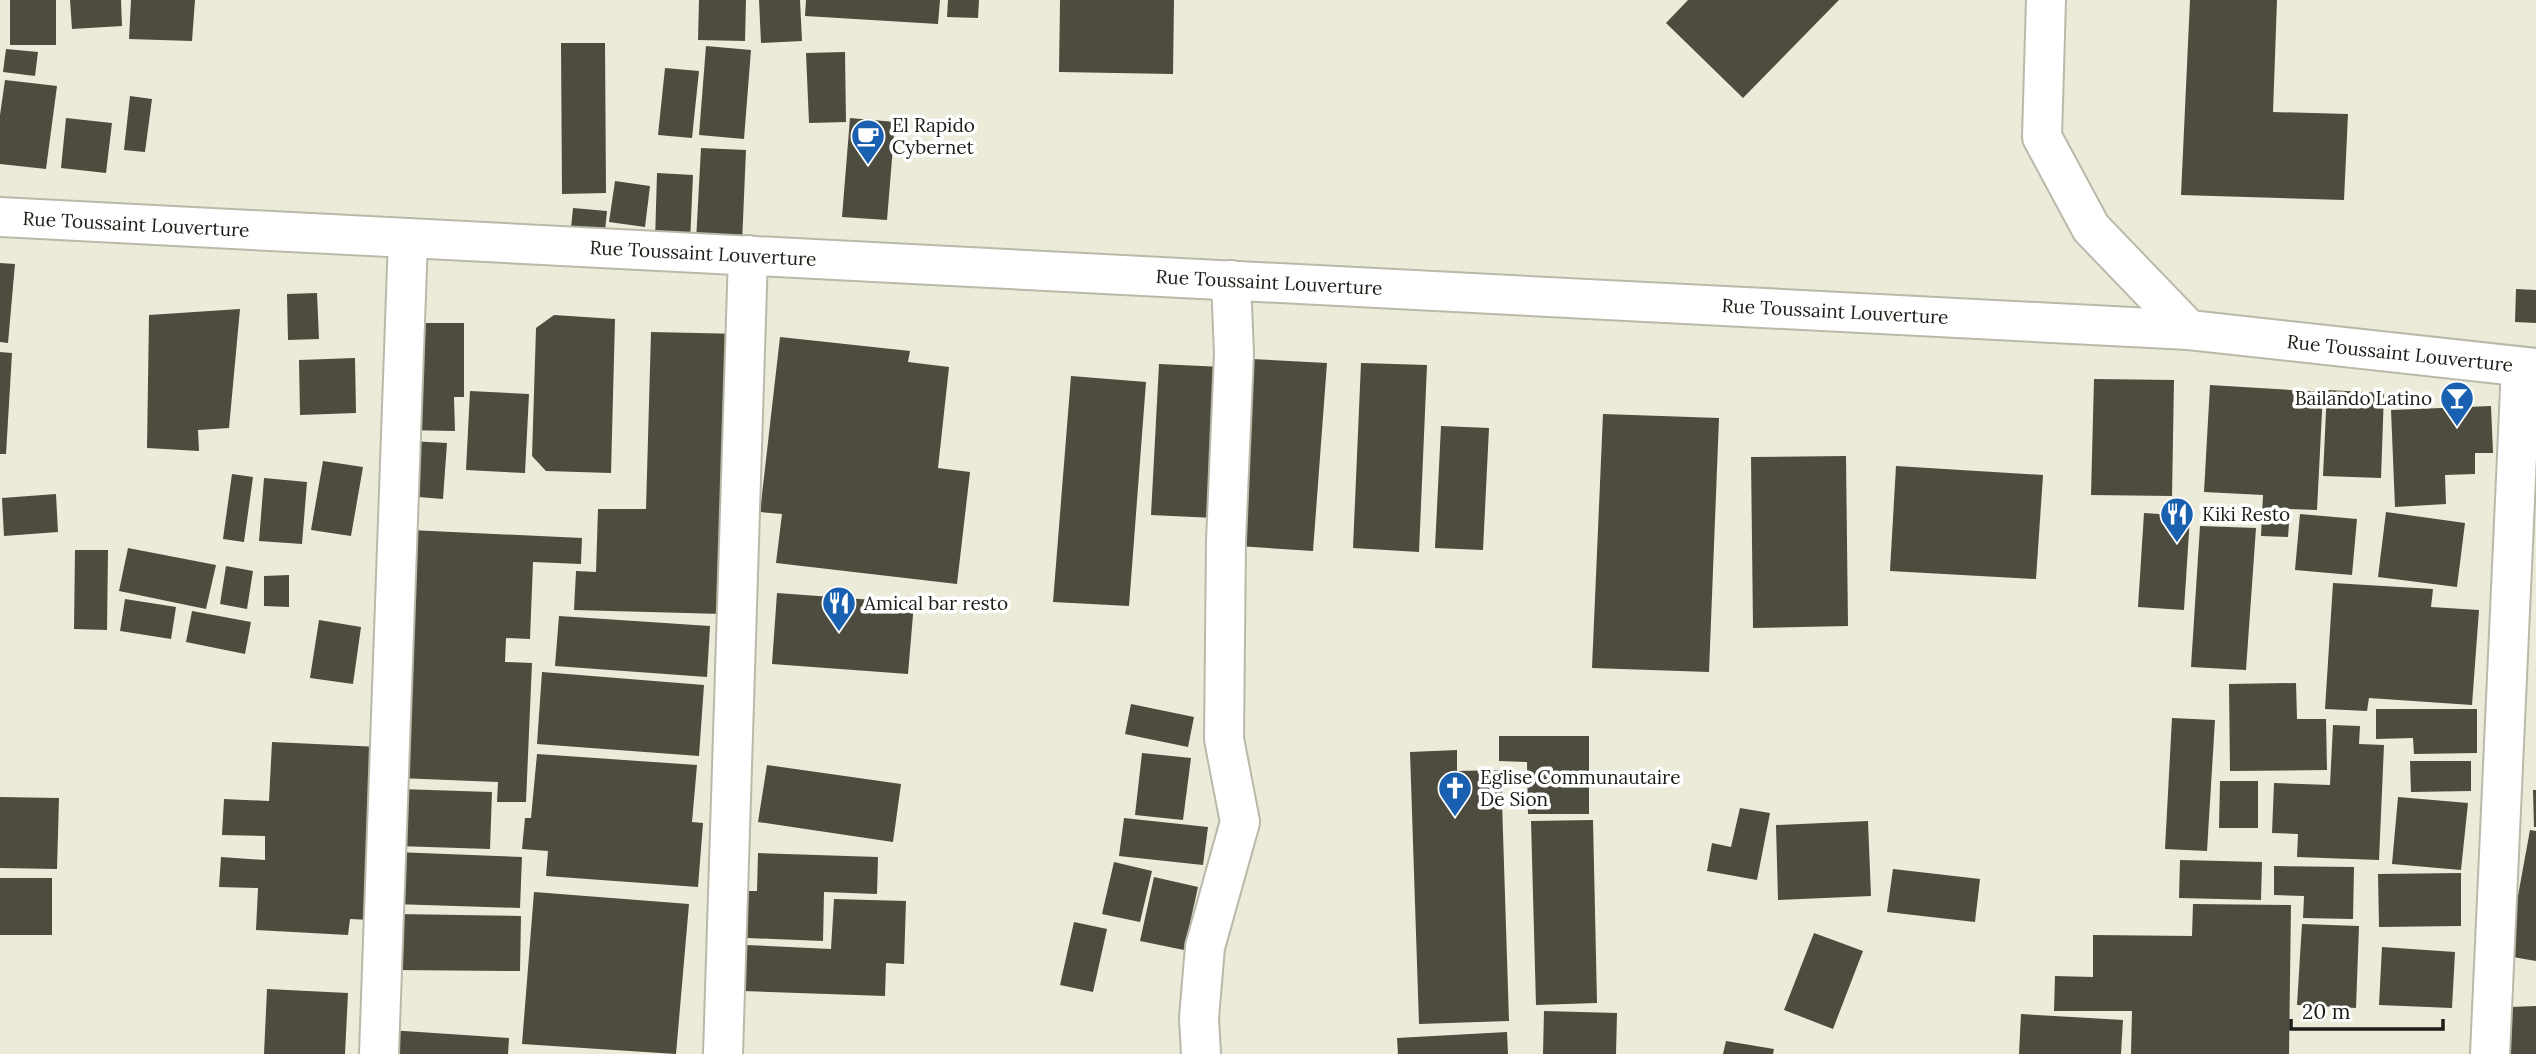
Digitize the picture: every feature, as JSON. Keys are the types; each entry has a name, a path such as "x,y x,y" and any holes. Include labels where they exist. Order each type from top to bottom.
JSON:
{"street":[{"path":"2046,0 2042,137 2091,228 2189,330"},
{"name":"Rue Toussaint Louverture","path":"0,217 2189,330 2528,367"},
{"path":"379,1054 408,238"},
{"path":"723,1054 748,255"},
{"path":"1201,1054 1199,1018 1205,947 1240,822 1224,739 1226,541 1234,354 1231,280"},
{"path":"2490,1054 2528,367"}],"building":[{"path":"10,0 56,0 56,45 10,45"},
{"path":"70,0 121,0 122,26 72,29"},
{"path":"131,0 195,0 192,41 129,39"},
{"path":"699,0 746,0 745,41 698,40"},
{"path":"759,0 800,0 802,41 761,43"},
{"path":"806,0 940,0 938,24 805,16"},
{"path":"948,0 979,0 978,18 947,17"},
{"path":"1060,0 1174,0 1173,74 1059,72"},
{"path":"1688,0 1839,0 1743,98 1666,23"},
{"path":"2190,0 2277,0 2273,112 2348,114 2344,200 2181,195"},
{"path":"561,43 605,43 606,193 562,194"},
{"path":"706,46 751,50 744,139 699,135"},
{"path":"6,49 38,52 35,76 3,72"},
{"path":"845,52 846,122 809,123 806,53"},
{"path":"665,68 699,71 692,138 658,135"},
{"path":"5,80 57,86 46,169 0,164 0,115"},
{"path":"130,96 152,99 145,152 124,150"},
{"path":"66,118 112,123 106,173 61,168"},
{"path":"850,118 895,122 887,220 842,217"},
{"path":"701,148 746,150 742,243 696,241"},
{"path":"657,173 693,175 690,243 655,241"},
{"path":"615,181 650,186 645,227 609,222"},
{"path":"573,208 607,211 604,241 570,238"},
{"path":"0,263 15,264 8,343 0,342"},
{"path":"2516,289 2536,290 2536,323 2515,322"},
{"path":"317,293 319,339 288,340 287,294"},
{"path":"240,309 229,428 198,430 199,451 147,448 149,315"},
{"path":"554,315 615,319 611,473 546,471 532,456 536,328"},
{"path":"404,323 464,323 464,397 454,397 455,431 404,430"},
{"path":"651,332 743,334 723,614 574,610 576,571 596,572 598,509 646,509"},
{"path":"780,337 910,351 908,362 949,367 938,468 970,472 957,584 776,563 782,514 760,512"},
{"path":"0,352 12,353 6,454 0,454"},
{"path":"355,358 356,413 300,415 299,360"},
{"path":"1252,359 1327,363 1313,551 1238,546"},
{"path":"1361,363 1427,365 1419,552 1353,548"},
{"path":"1159,364 1223,367 1215,518 1151,515"},
{"path":"1071,376 1146,382 1129,606 1053,602"},
{"path":"2094,379 2174,380 2172,496 2091,495"},
{"path":"2210,385 2323,392 2317,510 2290,509 2288,537 2261,536 2263,495 2204,492"},
{"path":"2327,390 2384,393 2381,478 2323,476"},
{"path":"470,391 529,394 525,473 466,470"},
{"path":"2491,406 2493,453 2475,453 2475,474 2445,475 2446,504 2395,507 2391,410"},
{"path":"1603,414 1719,418 1709,672 1592,668"},
{"path":"1441,426 1489,428 1483,550 1435,548"},
{"path":"410,441 447,443 443,499 407,496"},
{"path":"1846,456 1848,626 1753,628 1751,457"},
{"path":"323,461 363,467 351,536 311,530"},
{"path":"1896,466 2043,475 2036,579 1890,571"},
{"path":"232,474 253,477 244,542 223,539"},
{"path":"264,478 307,482 302,544 259,541"},
{"path":"56,494 58,532 4,536 2,498"},
{"path":"2386,512 2465,523 2457,587 2378,577"},
{"path":"2144,513 2190,516 2184,610 2138,607"},
{"path":"2300,514 2357,519 2352,575 2295,570"},
{"path":"2200,526 2256,528 2246,670 2191,667"},
{"path":"410,530 582,538 581,564 533,562 530,639 506,638 505,662 532,663 526,802 497,802 498,782 398,778"},
{"path":"128,548 216,565 206,609 119,591"},
{"path":"75,550 108,550 107,630 74,629"},
{"path":"226,566 253,571 247,609 220,604"},
{"path":"289,575 289,607 264,606 264,576"},
{"path":"2333,583 2433,589 2431,607 2479,610 2472,705 2369,698 2367,711 2325,709"},
{"path":"777,593 914,603 908,674 772,664"},
{"path":"125,599 176,607 171,639 120,631"},
{"path":"192,611 251,622 245,654 186,642"},
{"path":"559,616 710,626 707,677 555,666"},
{"path":"319,620 361,627 353,684 310,678"},
{"path":"542,672 704,685 699,756 537,744"},
{"path":"2296,683 2297,719 2326,719 2327,770 2230,771 2229,684"},
{"path":"1131,704 1194,717 1188,747 1125,734"},
{"path":"2376,709 2477,709 2477,753 2414,754 2413,738 2376,739"},
{"path":"2172,718 2215,720 2207,851 2165,849"},
{"path":"2333,725 2360,726 2359,744 2384,745 2379,860 2297,857 2298,834 2272,833 2274,783 2330,785"},
{"path":"1499,736 1589,736 1589,814 1528,814 1527,762 1499,761"},
{"path":"272,742 380,747 370,920 350,919 348,935 256,930 258,888 219,887 221,857 265,860 265,836 222,835 224,799 269,801"},
{"path":"1457,750 1457,771 1501,770 1509,1021 1419,1024 1410,752"},
{"path":"1142,753 1191,758 1183,820 1135,815"},
{"path":"537,754 697,765 692,822 703,823 698,887 546,876 548,851 522,849 525,818 531,818"},
{"path":"2410,761 2471,761 2471,791 2411,792"},
{"path":"767,765 901,784 893,842 758,822"},
{"path":"2220,781 2258,781 2258,828 2219,828"},
{"path":"399,789 492,792 490,849 397,846"},
{"path":"2533,790 2536,790 2536,827 2534,827"},
{"path":"0,797 59,798 57,869 0,868"},
{"path":"2398,797 2468,803 2461,870 2392,864"},
{"path":"1740,808 1770,813 1757,880 1707,871 1712,843 1731,847"},
{"path":"1124,818 1208,827 1203,865 1119,856"},
{"path":"1593,820 1597,1003 1536,1005 1531,821"},
{"path":"1868,821 1871,896 1778,900 1776,825"},
{"path":"2530,830 2536,831 2536,961 2507,956"},
{"path":"395,852 522,857 520,908 393,904"},
{"path":"758,853 878,857 877,894 824,892 823,941 747,938 748,891 757,891"},
{"path":"2180,860 2262,862 2261,900 2179,898"},
{"path":"1114,862 1152,871 1140,922 1102,914"},
{"path":"2274,866 2354,867 2353,919 2303,918 2304,896 2274,895"},
{"path":"1893,869 1980,879 1975,922 1887,912"},
{"path":"2461,873 2461,926 2379,927 2378,874"},
{"path":"1154,877 1198,887 1184,950 1140,941"},
{"path":"0,878 52,878 52,935 0,935"},
{"path":"534,892 689,904 676,1054 522,1044"},
{"path":"834,899 906,901 904,964 886,963 885,996 744,991 746,945 831,949"},
{"path":"2193,904 2291,905 2289,1054 2131,1054 2132,1011 2054,1011 2055,976 2093,977 2093,935 2192,936"},
{"path":"396,914 521,916 520,971 395,970"},
{"path":"1074,922 1107,929 1093,992 1060,985"},
{"path":"2302,924 2359,926 2356,1008 2297,1005"},
{"path":"1814,933 1863,951 1833,1029 1784,1010"},
{"path":"2382,947 2455,952 2452,1008 2379,1005"},
{"path":"267,989 348,993 345,1054 264,1054"},
{"path":"2536,1006 2536,1054 2511,1054 2510,1007"},
{"path":"1544,1011 1617,1013 1616,1054 1543,1054"},
{"path":"2021,1014 2123,1020 2121,1054 2019,1054"},
{"path":"389,1030 509,1038 508,1054 387,1054"},
{"path":"1507,1032 1508,1054 1398,1054 1397,1038"},
{"path":"1726,1041 1774,1049 1773,1054 1723,1054"}],"place":[{"name":"El Rapido Cybernet","path":"868,166"},
{"name":"Bailando Latino","path":"2457,428"},
{"name":"Kiki Resto","path":"2177,544"},
{"name":"Amical bar resto","path":"839,633"},
{"name":"Eglise Communautaire De Sion","path":"1455,818"}]}
